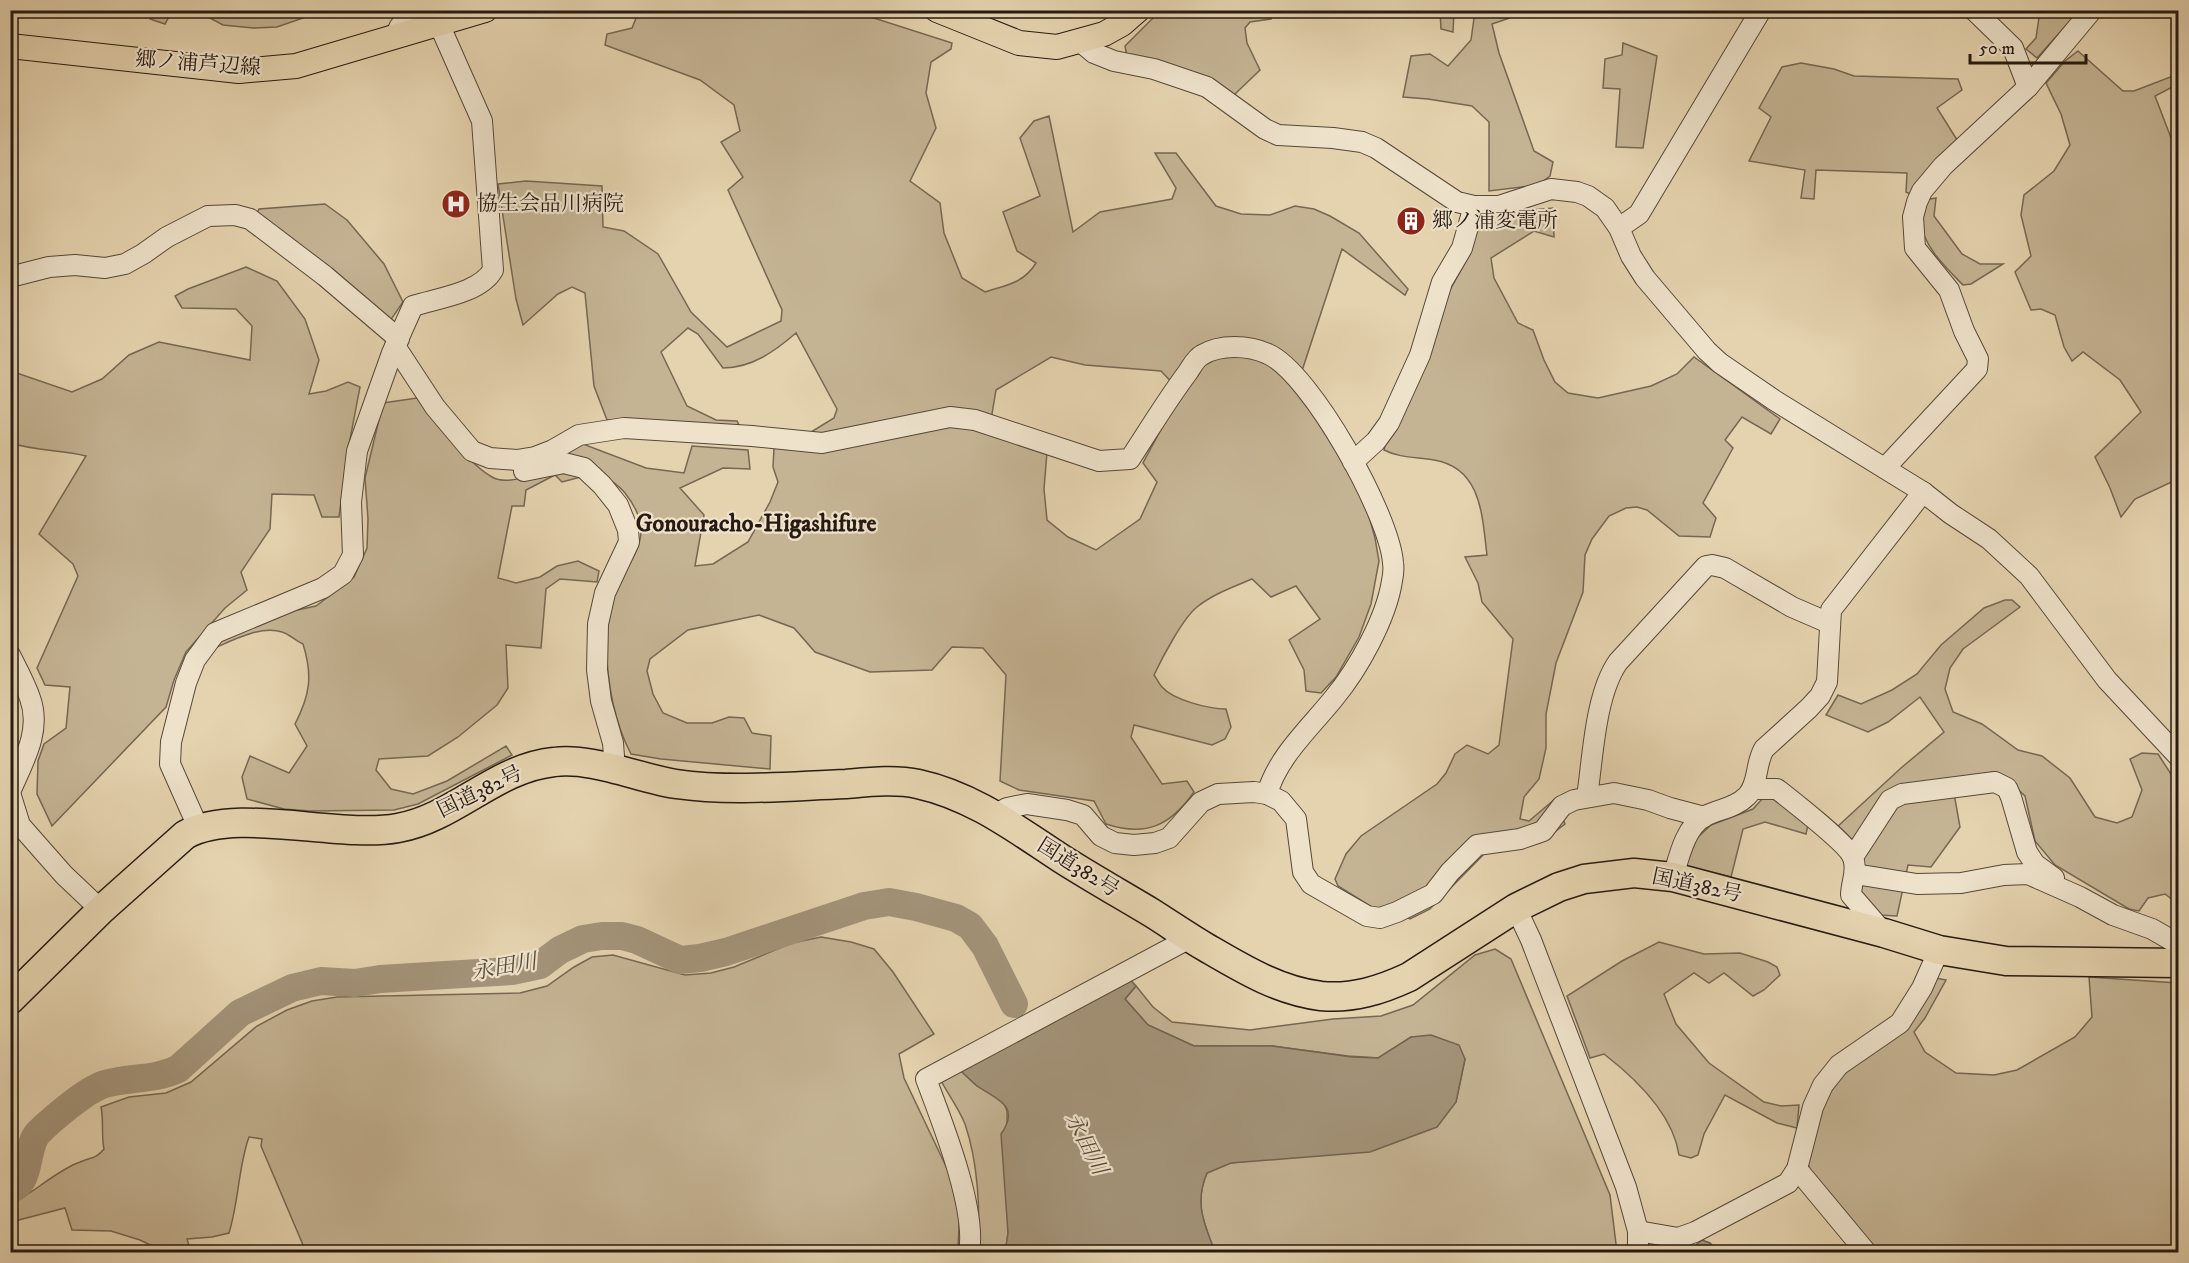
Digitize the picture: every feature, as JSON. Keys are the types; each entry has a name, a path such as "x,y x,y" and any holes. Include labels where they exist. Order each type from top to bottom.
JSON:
{"highway":[{"name":"国道382号","path":"198,827 243,824 341,830 398,828 419,822 522,769 554,761 572,761 675,783 711,788 893,781 917,783 960,798 994,815 1063,860 1242,969 1280,986 1304,993 1342,996 1368,993 1409,977 1516,908 1559,886 1584,879 1634,873 1673,877 1884,933 1939,950 2006,961 2178,963"},
{"path":"10,999 101,910 185,835 198,827"}],"main road":[{"name":"郷ノ浦芦辺線","path":"10,46 239,71 296,66 397,35 433,17 485,10"},
{"path":"937,10 1019,43 1057,47 1081,42 1122,24 1138,10"}],"street":[{"path":"1619,228 1639,214 1761,10"},
{"path":"1974,10 2013,48 2028,87"},
{"path":"1885,468 1977,369 1978,359 1964,331 1949,290 1915,248 1913,217 1917,202 1942,166 2028,87 2092,10"},
{"path":"198,827 170,764 171,742 186,683 195,660 216,633 323,588 343,574 353,555 351,502 357,451 397,342 413,306 479,286 488,279 493,270 482,121 433,17"},
{"path":"1081,42 1094,53 1114,61 1154,69 1207,87 1265,129 1278,135 1362,142 1376,148 1457,202 1474,206 1499,206 1551,189 1588,196 1605,208 1619,228 1631,256 1645,278 1707,351 1728,369 1774,400 1923,492 1989,539 2029,576 2107,680 2178,756"},
{"path":"1353,462 1376,441 1389,423 1420,355 1442,282 1462,248 1474,206"},
{"path":"10,277 49,267 75,265 105,268 125,264 167,237 208,216 234,215 250,219 325,276 397,342 435,407 472,451 490,458 517,460 553,450 579,435 624,428 822,443 950,417 975,420 1099,461 1117,461 1130,459 1176,387 1200,356 1213,350 1236,347 1269,354 1294,375 1324,413 1369,490 1394,564 1388,600 1378,627 1336,696 1285,757 1271,779 1267,794"},
{"path":"483,455 492,471 500,472 521,472 564,463 580,466 602,484 618,505 628,530 629,542 605,593 598,624 597,670 601,700 613,743 615,770"},
{"path":"1673,877 1684,843 1693,827 1704,817 1745,798 1752,789 1759,758 1764,749 1820,696 1827,682 1831,610 1923,492"},
{"path":"1587,797 1602,698 1609,675 1618,662 1706,566 1725,568 1792,607 1829,623"},
{"path":"10,655 30,697 34,711 34,734 10,793 20,825 64,875 101,910"},
{"path":"1884,933 1851,895 1851,882 1854,866 1890,800 1902,794 1995,782 2007,788 2027,852 2031,858 2080,897"},
{"path":"1752,789 1777,789 1842,844 1854,866 1917,884 1961,883 2004,875 2028,874 2080,897 2113,915 2152,929 2178,944"},
{"path":"994,815 1007,808 1028,804 1067,810 1083,815 1101,836 1114,843 1134,845 1155,843 1169,838 1202,802 1218,794 1254,792 1267,794 1281,801 1296,819 1303,872 1311,884 1367,916 1380,918 1433,894 1450,872 1477,845 1520,839 1543,831 1562,806 1574,800 1614,793 1648,800 1704,817"},
{"path":"1516,908 1531,940 1626,1187 1638,1231 1638,1252"},
{"path":"969,1252 971,1236 962,1187 953,1154 926,1079 1190,938"},
{"path":"1638,1231 1678,1238 1695,1233 1788,1183 1797,1169 1813,1107 1823,1085 1839,1065 1900,1023 1922,988 1939,950"},
{"path":"1797,1169 1866,1252"}],"shaded area":[{"path":"151,10 172,11 165,24 150,19"},
{"path":"197,11 323,11 277,27 253,28 223,25"},
{"path":"639,11 852,11 952,43 951,49 931,62 926,93 936,128 910,181 940,203 944,233 962,278 985,292 1020,280 1036,263 1017,251 1003,212 1040,196 1020,138 1034,121 1049,116 1073,232 1100,212 1172,199 1176,188 1155,153 1176,153 1216,206 1241,214 1270,215 1295,206 1314,209 1359,233 1408,289 1405,295 1342,249 1296,389 1360,484 1379,561 1371,604 1359,637 1336,677 1321,693 1306,691 1304,670 1289,640 1320,619 1296,586 1271,597 1252,579 1203,602 1191,612 1179,629 1154,675 1162,687 1174,696 1201,705 1226,709 1231,727 1225,739 1212,745 1134,725 1131,737 1162,784 1187,781 1194,792 1176,813 1156,826 1145,829 1120,828 1106,824 1094,801 1019,790 1000,781 1006,675 983,648 952,647 932,670 870,672 815,652 794,628 759,615 688,630 650,659 647,671 653,694 663,713 687,723 712,723 729,717 744,718 752,733 771,736 770,769 631,754 615,714 612,700 608,671 606,619 614,593 639,544 640,521 625,493 600,472 562,482 555,475 526,490 524,506 512,506 498,578 516,583 540,577 557,566 578,561 599,571 597,582 560,579 546,589 541,648 506,645 508,688 497,705 458,737 428,756 379,759 376,770 391,789 413,794 447,781 506,746 512,755 418,804 394,810 309,811 284,809 247,799 242,777 250,756 289,773 307,746 295,724 307,694 308,666 303,644 282,632 266,630 257,632 215,648 218,639 269,616 316,606 354,577 367,548 368,519 365,478 383,403 417,398 452,441 473,462 492,477 502,480 534,476 535,462 583,444 646,468 684,473 692,446 748,450 750,469 723,468 680,488 704,515 695,566 713,564 748,542 778,482 773,467 774,448 804,450 811,432 834,418 837,409 796,333 780,346 753,362 734,367 723,368 698,334 688,328 661,352 687,406 716,420 737,421 742,431 607,420 594,386 585,293 572,287 558,294 523,325 516,299 498,184 526,181 602,186 603,227 624,231 658,254 691,312 727,347 781,321 782,310 728,190 743,177 721,142 740,131 734,105 700,80 605,45 607,34 632,28","holes":["1051,357 1085,365 1161,371 1181,392 1143,463 1157,482 1140,519 1096,550 1068,537 1047,520 1044,489 1047,452 989,432 996,390"]},
{"path":"1160,11 1273,11 1271,19 1250,22 1245,28 1247,43 1260,70 1234,95 1127,57 1125,46"},
{"path":"1440,11 1454,11 1453,32 1441,29"},
{"path":"1475,11 1530,11 1492,24 1499,53 1534,151 1553,162 1550,176 1538,185 1489,191 1489,122 1472,106 1403,97 1411,56 1430,54 1448,66 1471,40"},
{"path":"2040,11 2079,11 2037,58 2026,49 2036,38"},
{"path":"1623,43 1657,56 1643,148 1616,147 1620,89 1603,88 1605,59 1622,55"},
{"path":"2078,51 2123,91 2134,91 2178,74 2178,84 2155,96 2178,156 2178,479 2135,499 2121,517 2095,457 2141,412 2120,380 2083,352 2072,361 2064,347 2055,315 2041,309 2031,310 2015,272 2031,256 2021,215 2024,195 2054,171 2070,145 2061,114 2046,83 2065,61"},
{"path":"1801,63 1834,69 1854,76 1958,79 1962,90 1937,108 1959,143 1914,196 1906,192 1907,173 1816,170 1814,199 1801,198 1805,170 1749,161 1771,117 1759,108 1782,67"},
{"path":"1936,198 1934,216 1962,254 1980,264 2003,264 1971,284 1963,285 1936,255 1921,228 1920,216 1925,200"},
{"path":"325,204 347,220 384,264 403,302 390,321 255,217 259,209"},
{"path":"1553,208 1554,237 1534,231 1491,258 1494,278 1518,323 1533,330 1555,382 1568,393 1598,398 1651,386 1677,374 1694,357 1780,419 1771,434 1742,417 1725,440 1733,448 1703,503 1716,518 1710,537 1679,536 1647,510 1637,507 1626,508 1609,516 1592,539 1585,555 1583,592 1556,663 1546,714 1546,748 1539,779 1524,797 1520,819 1529,821 1555,799 1565,824 1540,843 1488,850 1430,909 1410,919 1390,908 1375,909 1338,886 1335,879 1346,854 1361,836 1437,784 1446,773 1455,754 1467,745 1488,754 1499,745 1513,639 1482,602 1478,583 1465,557 1487,555 1481,510 1471,483 1450,465 1434,460 1396,455 1384,450 1388,433 1441,306 1470,254 1477,230 1487,219 1510,212"},
{"path":"246,267 277,281 305,319 319,360 309,394 326,391 348,382 360,387 347,455 339,517 322,517 314,495 272,494 270,529 241,572 247,590 225,608 186,652 166,707 52,826 37,794 38,761 44,744 66,728 70,687 45,685 37,668 78,576 73,564 39,534 86,456 29,448 11,443 11,371 72,392 102,379 129,355 159,342 250,360 252,326 236,309 182,308 175,296"},
{"path":"2005,600 2012,600 2020,607 1963,649 1950,668 1945,689 1953,712 1982,724 2018,750 2042,756 2070,778 2095,817 2117,823 2132,817 2142,790 2130,759 2142,753 2158,754 2178,785 2178,904 2165,894 2148,898 2139,911 2129,909 2055,865 2035,841 2025,796 2004,777 1992,772 1952,782 1960,827 1931,867 1908,865 1897,916 1879,915 1855,890 1836,828 1944,732 1920,697 1888,722 1868,732 1826,715 1838,695 1861,704 1892,690 1917,674 1941,645 1984,608"},
{"path":"1764,797 1781,799 1808,825 1806,834 1765,822 1743,829 1731,877 1686,866 1697,838 1711,825 1753,809"},
{"path":"821,937 874,949 893,972 934,1034 899,1054 904,1078 952,1179 960,1206 958,1247 955,1252 306,1252 261,1146 262,1139 249,1137 229,1233 187,1239 191,1252 165,1252 140,1240 111,1231 72,1230 65,1208 11,1222 11,1204 62,1171 96,1156 104,1149 101,1107 129,1097 166,1093 191,1082 257,1026 287,1010 312,1001 337,997 520,993 547,986 592,957 613,955 685,975 711,973 734,967 792,943"},
{"path":"1659,942 1704,954 1740,953 1777,967 1780,975 1764,990 1753,996 1724,973 1709,983 1694,973 1664,994 1676,1024 1709,1063 1764,1102 1781,1106 1799,1105 1797,1128 1777,1123 1725,1095 1704,1134 1698,1155 1691,1158 1679,1155 1669,1125 1661,1111 1640,1086 1604,1054 1590,1058 1567,996 1622,961"},
{"path":"1495,949 1511,959 1610,1195 1617,1252 1215,1252 1204,1222 1201,1204 1201,1194 1207,1173 1230,1163 1278,1158 1456,1102 1465,1059 1411,1037 1379,1058 1272,1046 1194,1046 1148,1025 1125,999 1136,986 1153,1007 1172,1022 1250,1030 1333,1019 1381,1016 1413,1005 1475,955"},
{"path":"2089,977 2178,983 2178,1252 1878,1252 1814,1179 1808,1164 1819,1116 1841,1076 1936,978 1946,980 1925,1018 1914,1032 1925,1052 1956,1073 1994,1075 2017,1070 2075,1037 2092,1017"},
{"path":"959,1069 977,1086 1003,1101 1007,1111 1008,1233 1006,1252 977,1252 979,1221 973,1155 965,1124 940,1079"}],"water":[{"path":"1129,978 1136,986 1125,999 1148,1025 1194,1046 1272,1046 1352,1057 1378,1058 1411,1037 1431,1035 1459,1045 1465,1059 1456,1102 1437,1127 1370,1152 1231,1163 1207,1173 1201,1194 1201,1204 1204,1222 1215,1252 1005,1252 1008,1233 1001,1134 1007,1124 1007,1109 959,1069"},
{"path":"1702,1240 1710,1243 1718,1252 1696,1252 1697,1244"}],"waterway":[{"name":"永田川","path":"10,1189 22,1180 31,1147 38,1133 79,1098 105,1084 160,1075 178,1069 240,1013 292,988 321,981 355,983 380,979 512,971 540,965 560,950 583,939 602,936 622,936 637,940 680,960 700,958 726,952 864,906 889,902 956,918 970,926 985,946 1014,1004"}],"place":[{"name":"協生会品川病院","path":"456,204"},
{"name":"郷ノ浦変電所","path":"1411,221"}],"district":[{"name":"Gonouracho-Higashifure","path":"756,524"}]}
